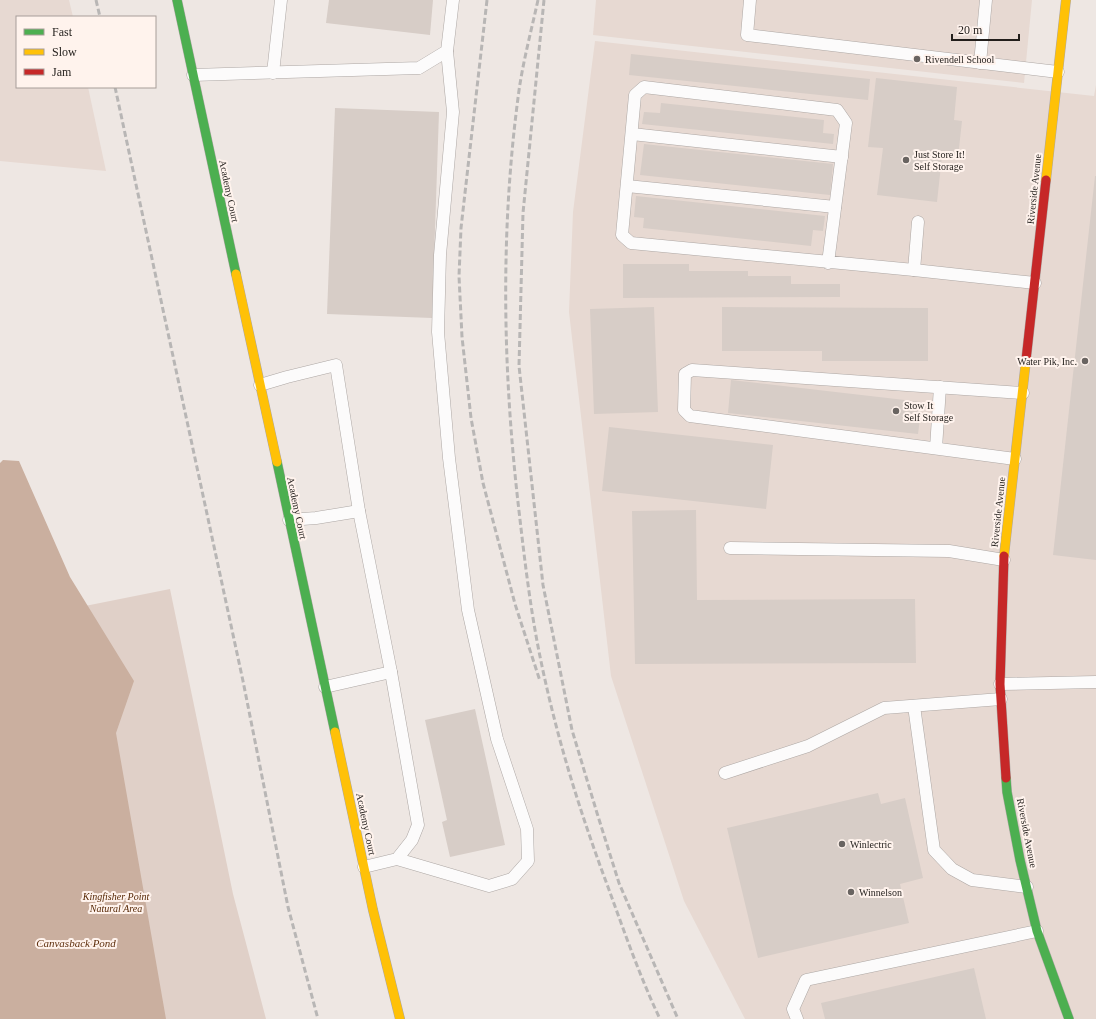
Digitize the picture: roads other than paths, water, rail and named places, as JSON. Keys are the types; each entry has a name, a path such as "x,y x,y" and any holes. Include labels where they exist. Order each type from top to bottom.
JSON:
{"main road":[{"name":"Academy Court","path":"177,0 364,867 400,1019"},
{"name":"Riverside Avenue","path":"1066,0 1004,560 1000,684 1007,792 1038,931 1069,1019"}],"lane":[{"path":"273,72 281,0"},
{"path":"364,867 397,859 489,886 512,879 528,861 527,829 497,739 468,610 449,458 438,332 440,255 453,112 447,51 453,0"},
{"path":"750,0 747,36 1058,72"},
{"path":"980,63 986,0"},
{"path":"193,75 419,68 447,51"},
{"path":"828,263 846,123 837,110 644,87 635,95 622,235 630,243 828,263 914,270 1035,283"},
{"path":"632,134 842,157"},
{"path":"627,186 835,207"},
{"path":"914,270 918,222"},
{"path":"260,385 336,365 359,511 391,672 418,825 412,840 397,859"},
{"path":"1015,459 690,416 684,410 685,374 692,370 1023,393"},
{"path":"936,448 940,387"},
{"path":"289,520 316,518 359,511"},
{"path":"730,548 949,552 1004,560"},
{"path":"325,687 391,672"},
{"path":"1000,684 1096,682"},
{"path":"725,773 808,746 884,708 1001,699"},
{"path":"914,706 934,850 952,869 972,880 1027,887"},
{"path":"797,1019 793,1009 806,980 1038,931"}],"water":[{"name":"Canvasback Pond","path":"3,460 19,461 70,577 134,681 116,733 166,1019 0,1019 0,463"}],"railway":[{"path":"96,0 100,16"},
{"path":"487,0 461,228 459,276 462,337 471,418 483,483 515,604 540,681"},
{"path":"538,0 524,61 518,98 512,149 506,253 507,356 510,408 524,550 531,608 538,647 548,694 563,750 579,805 598,860 632,954 660,1019"},
{"path":"544,0 523,213 519,366 543,585 572,730 597,813 619,883 678,1019"},
{"path":"115,88 243,681 288,907 318,1019"}],"place":[{"name":"Rivendell School","path":"917,59"},
{"name":"Just Store It! Self Storage","path":"906,160"},
{"name":"Water Pik, Inc.","path":"1085,361"},
{"name":"Stow It Self Storage","path":"896,411"},
{"name":"Winlectric","path":"842,844"},
{"name":"Winnelson","path":"851,892"}],"park label":[{"name":"Kingfisher Point Natural Area","path":"116,902"}]}
